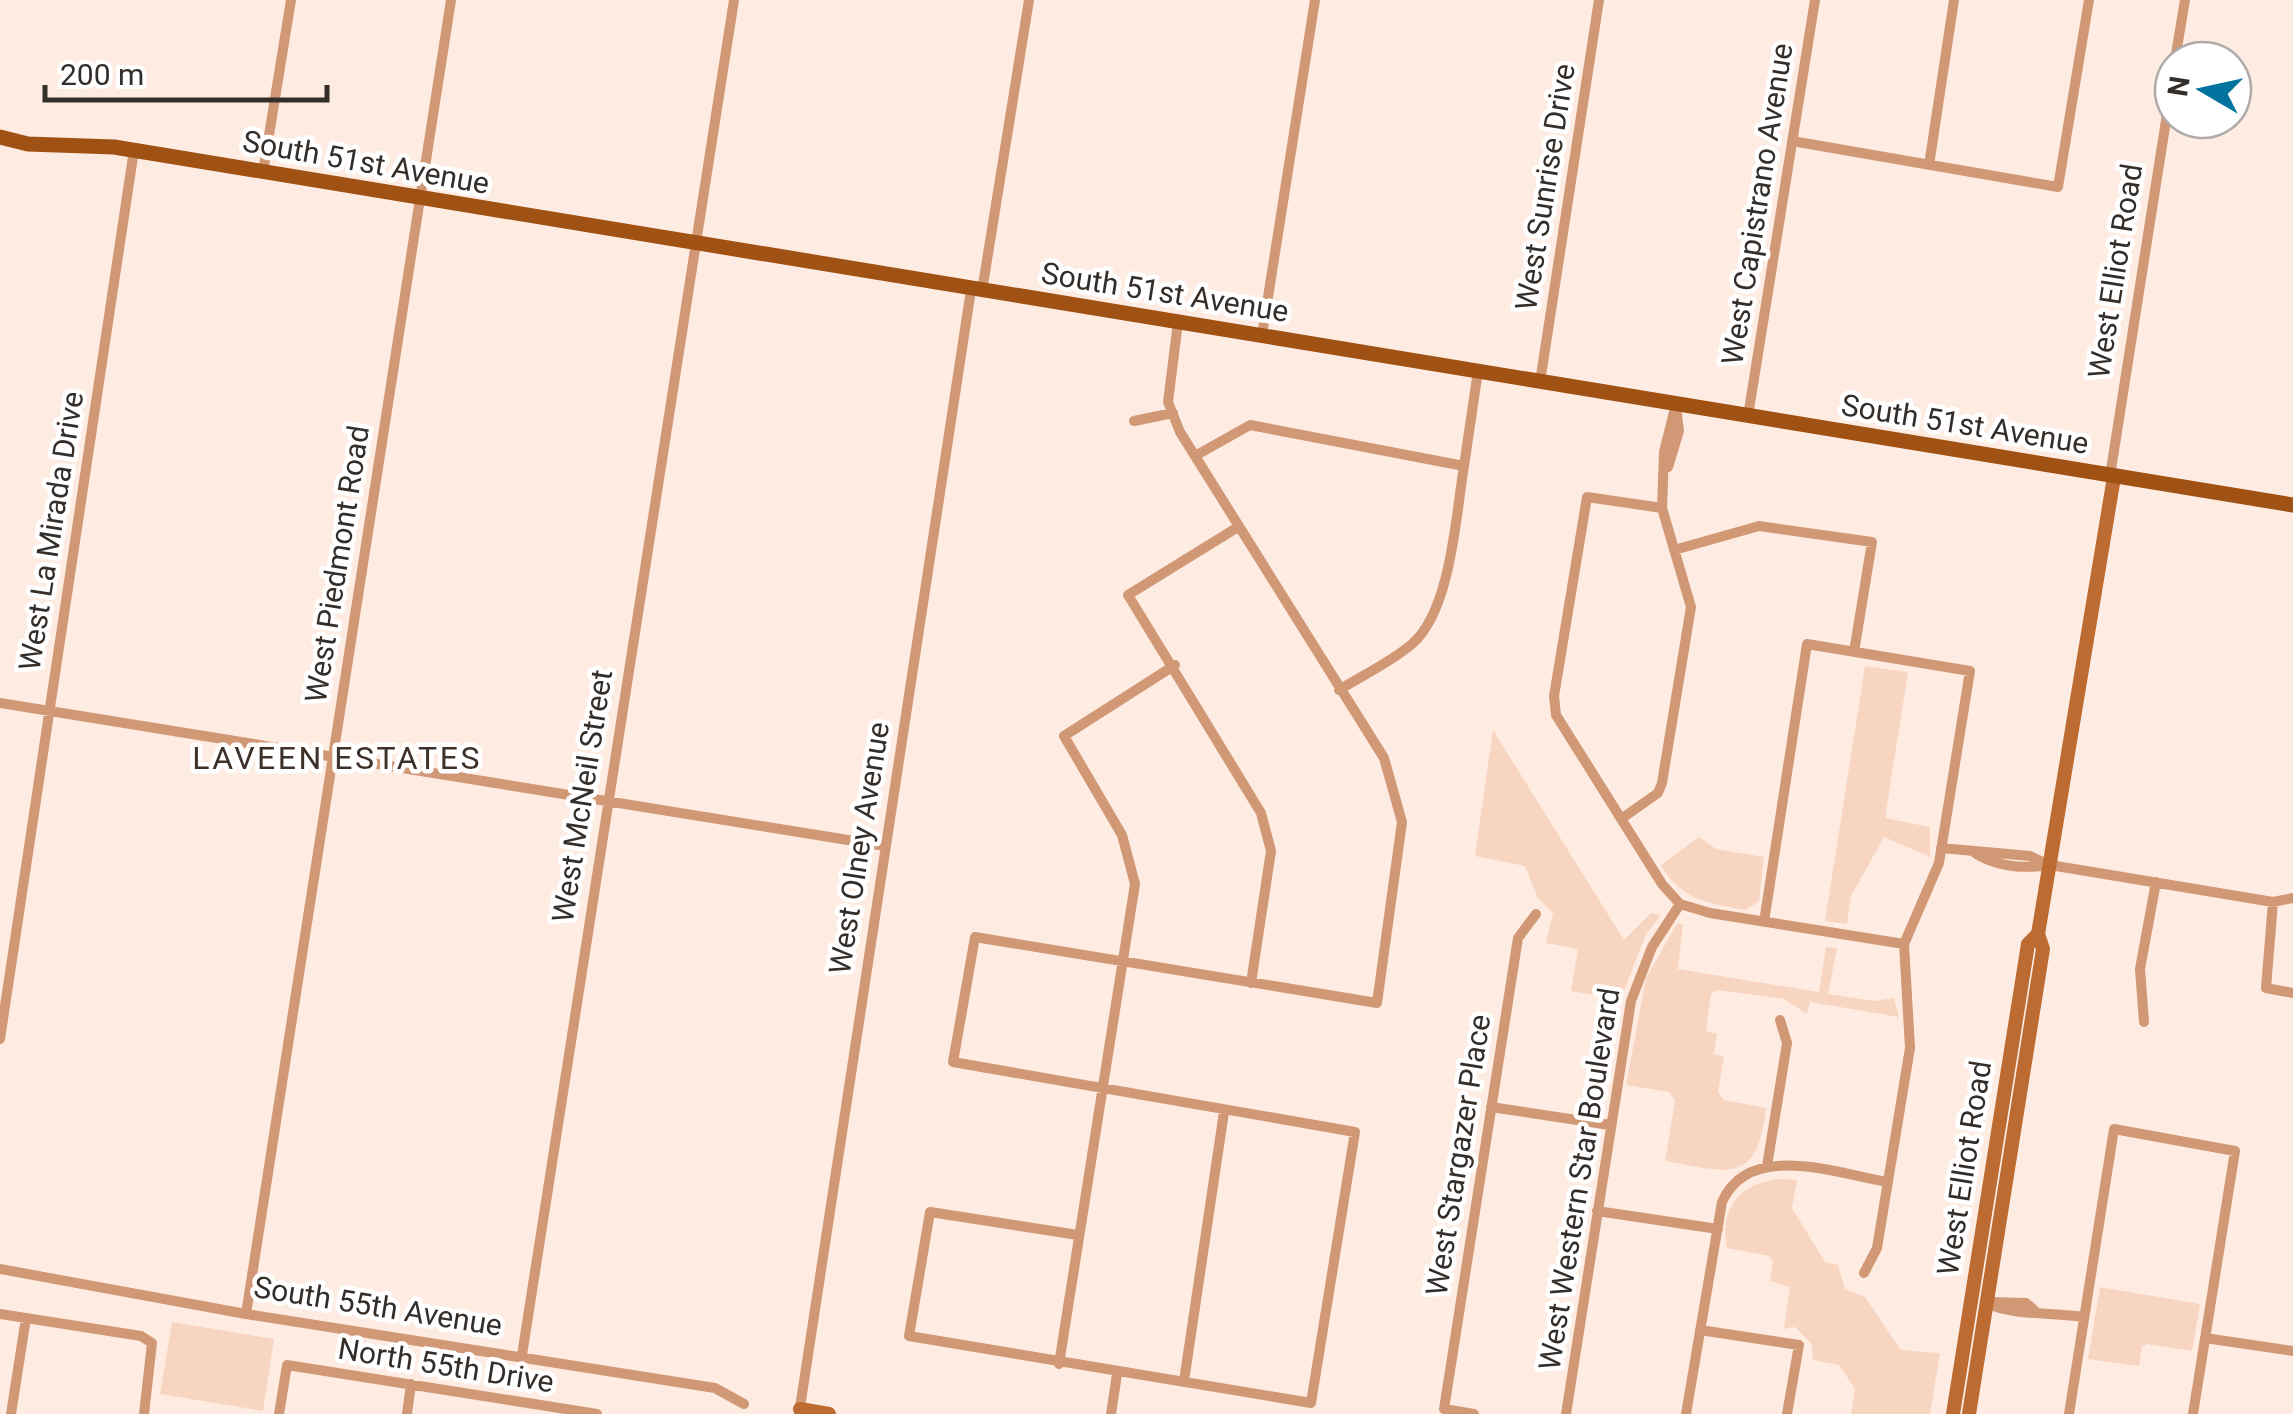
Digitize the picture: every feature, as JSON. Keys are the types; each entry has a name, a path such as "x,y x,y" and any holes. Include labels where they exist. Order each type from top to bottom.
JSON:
{"main road":[{"name":"South 51st Avenue","path":"0,136 28,144 134,150 2293,505"},
{"name":"South 51st Avenue","path":"0,152 28,144"},
{"name":"West Elliot Road","path":"1968,1414 1979,1302 2028,944 2038,934 2112,476"},
{"name":"West Elliot Road","path":"1953,1414 1979,1302"},
{"path":"799,1412 829,1414"}],"street":[{"path":"263,172 291,0"},
{"name":"West Piedmont Road","path":"246,1314 451,0"},
{"name":"West McNeil Street","path":"522,1355 734,0"},
{"name":"West Olney Avenue","path":"799,1412 885,846 976,290 1029,0"},
{"path":"1262,335 1315,0"},
{"name":"West Sunrise Drive","path":"1540,382 1599,0"},
{"name":"West Capistrano Avenue","path":"1748,416 1815,0"},
{"path":"1929,165 1954,0"},
{"path":"1792,141 2058,188 2088,0"},
{"path":"2178,40 2185,0"},
{"name":"West Elliot Road","path":"2112,476 2163,140"},
{"name":"West La Mirada Drive","path":"0,1039 134,150"},
{"path":"1078,1234 930,1212 909,1336 1117,1374 1311,1403 1355,1132 953,1062 975,938 1377,1003 1402,822 1384,758 1238,527 1172,414 1168,402 1178,322"},
{"path":"1339,690 1414,642 1435,606 1444,582 1478,371"},
{"path":"1621,819 1658,793 1665,771 1691,607 1662,508 1667,468 1664,452 1676,404"},
{"path":"1134,421 1172,414"},
{"path":"1195,456 1250,425 1464,466"},
{"path":"1662,508 1587,497 1554,696 1556,715 1662,884 1680,904 1904,944"},
{"path":"1674,550 1759,526 1872,542 1854,652"},
{"path":"1238,527 1128,595 1261,813 1271,850 1251,983"},
{"path":"1764,922 1808,644 1970,671 1941,848 1904,944 1911,1035 1877,1248 1864,1273"},
{"path":"1059,1364 1135,884 1122,835 1064,736 1174,665"},
{"path":"0,704 50,708 885,846"},
{"path":"1941,848 1974,854 1990,850 2030,856 2050,865 2273,902 2293,898"},
{"path":"2144,1022 2140,969 2156,882"},
{"path":"2273,902 2266,988 2293,993"},
{"name":"West Western Star Boulevard","path":"1566,1414 1634,991 1652,947 1680,904"},
{"name":"West Stargazer Place","path":"1474,1414 1444,1410 1518,938 1536,914"},
{"path":"1767,1166 1787,1043 1780,1020"},
{"path":"1491,1107 1610,1125"},
{"path":"1184,1382 1224,1112"},
{"path":"2069,1414 2114,1128 2235,1151 2193,1414"},
{"path":"1686,1414 1718,1229 1729,1190 1745,1175 1767,1166 1888,1182"},
{"path":"1598,1211 1718,1229"},
{"name":"South 55th Avenue","path":"0,1269 246,1314 715,1388 744,1404"},
{"path":"1979,1302 2012,1312 2034,1310 2084,1317"},
{"path":"0,1314 141,1336 152,1343 144,1414"},
{"path":"11,1414 26,1318"},
{"path":"1700,1330 1799,1345 1787,1414"},
{"path":"2205,1338 2293,1351"},
{"name":"North 55th Drive","path":"279,1414 287,1365 538,1409 597,1414"},
{"path":"1111,1414 1117,1374"},
{"path":"407,1414 411,1384"}],"shaded area":[{"path":"1865,666 1908,672 1885,818 1930,827 1930,857 1884,837 1851,896 1847,924 1825,921"},
{"path":"1493,730 1624,940 1651,913 1661,915 1646,934 1621,999 1571,991 1578,949 1546,943 1553,913 1538,898 1525,866 1475,856"},
{"path":"1699,837 1716,849 1764,857 1759,901 1746,910 1708,902 1687,893 1669,877 1661,865"},
{"path":"1677,924 1683,924 1678,969 1819,992 1826,947 1837,948 1828,994 1875,1001 1894,998 1899,1017 1810,1002 1807,1014 1784,999 1718,990 1711,994 1706,1031 1717,1034 1714,1054 1724,1056 1718,1092 1724,1100 1766,1108 1755,1151 1736,1168 1723,1170 1665,1161 1675,1101 1669,1092 1626,1085 1646,978"},
{"path":"1797,1180 1792,1208 1825,1262 1838,1265 1845,1289 1865,1297 1901,1350 1940,1353 1930,1414 1851,1414 1855,1389 1839,1365 1813,1360 1812,1344 1795,1327 1784,1329 1790,1287 1770,1281 1773,1262 1769,1256 1727,1248 1727,1216 1741,1194 1766,1181"},
{"path":"2100,1287 2200,1304 2192,1351 2147,1344 2142,1347 2139,1366 2088,1359"},
{"path":"172,1322 274,1339 263,1411 160,1394"}],"district":[{"name":"LAVEEN ESTATES","path":"337,758"}]}
